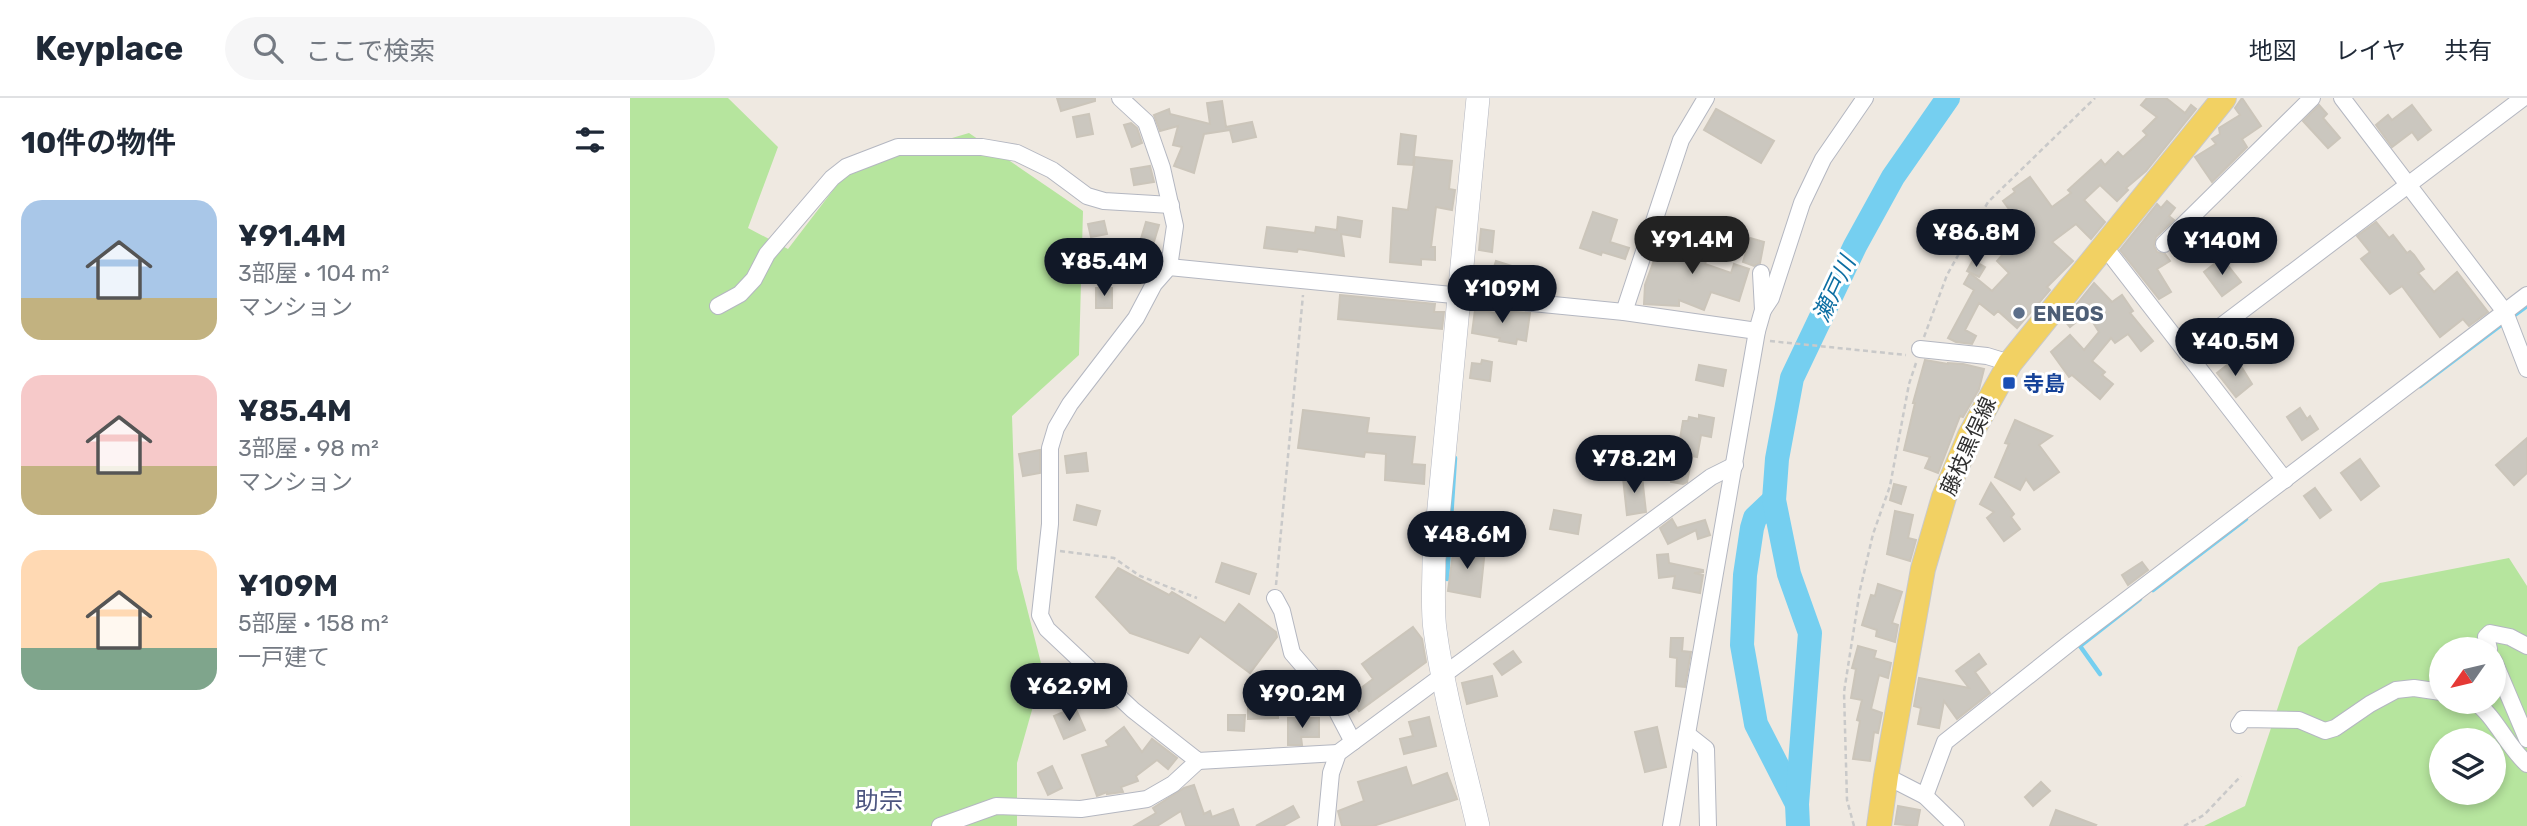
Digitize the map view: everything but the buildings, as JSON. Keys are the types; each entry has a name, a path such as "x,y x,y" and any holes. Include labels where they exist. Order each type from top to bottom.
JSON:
{"main road":[{"name":"藤枝黒俣線","path":"1880,826 1885,776 1923,569 1944,497 1970,435 2010,363 2224,98"}],"street":[{"path":"1120,98 1146,122 1162,168 1175,226 1169,267 1154,284 1136,318 1070,404 1056,428 1050,448 1050,524 1040,615 1047,629 1133,709 1198,761"},
{"path":"1478,98 1434,560 1434,628 1478,826"},
{"path":"1624,312 1681,140 1706,98"},
{"path":"1763,310 1771,298 1802,202 1823,159 1865,98"},
{"path":"2164,244 2312,98"},
{"path":"2342,98 2505,312 2527,369"},
{"path":"2187,352 2523,98"},
{"path":"718,306 740,294 754,279 767,254 832,178 846,167 898,147 982,147 1017,153 1052,170 1087,196 1104,201 1171,205"},
{"path":"2105,246 2285,480"},
{"path":"1169,267 1624,312 1760,336"},
{"path":"1671,826 1760,336 1763,310 1761,273"},
{"path":"1925,796 1945,742 2071,642 2527,295"},
{"path":"1919,353 1987,356 2010,363"},
{"path":"940,826 996,806 1081,809 1147,799 1173,783 1198,761 1338,753 1711,477 1735,465"},
{"path":"1275,598 1282,611 1292,653 1329,696 1353,742"},
{"path":"2486,637 2490,633 2511,637 2527,646"},
{"path":"2239,725 2243,719 2299,720 2325,730 2335,728 2396,690 2414,688 2429,690"},
{"path":"2506,689 2527,738"},
{"path":"2487,714 2511,748 2527,764"},
{"path":"1686,734 1706,749 1708,826"},
{"path":"1326,826 1331,773 1338,753"},
{"path":"1885,776 1925,796 1956,826"}],"path":[{"path":"1854,826 1847,800 1844,692 1860,590 1873,534 1890,486 1909,384 1919,353 1947,275 1988,202 2095,98"},
{"path":"1275,598 1305,282"},
{"path":"1760,336 1919,353"},
{"path":"1047,548 1114,558 1140,576 1197,598"},
{"path":"2184,826 2204,815 2241,776"}],"green space":[{"path":"630,98 728,98 778,147 748,228 788,249 850,168 969,133 1083,211 1079,355 1012,416 1017,569 1043,671 1017,763 1017,826 630,826"},
{"path":"2509,558 2527,586 2527,826 2204,826 2245,806 2298,647 2380,583"}],"waterway":[{"name":"瀬戸川","path":"1798,826 1797,804 1810,633 1789,574 1774,500 1777,459 1792,378 1855,246 1893,177 1948,98"},
{"path":"2512,317 2527,306"},
{"path":"2420,386 2505,322"},
{"path":"1447,579 1455,458"},
{"name":"瀬戸川","path":"1774,500 1755,518 1752,528 1745,575 1742,645 1756,724 1797,804"},
{"path":"2153,590 2246,519"},
{"path":"2100,674 2080,646 2140,599"}],"place":[{"name":"ENEOS","path":"2019,313"},
{"name":"寺島","path":"2009,383"}],"district":[{"name":"助宗","path":"879,801"}]}
